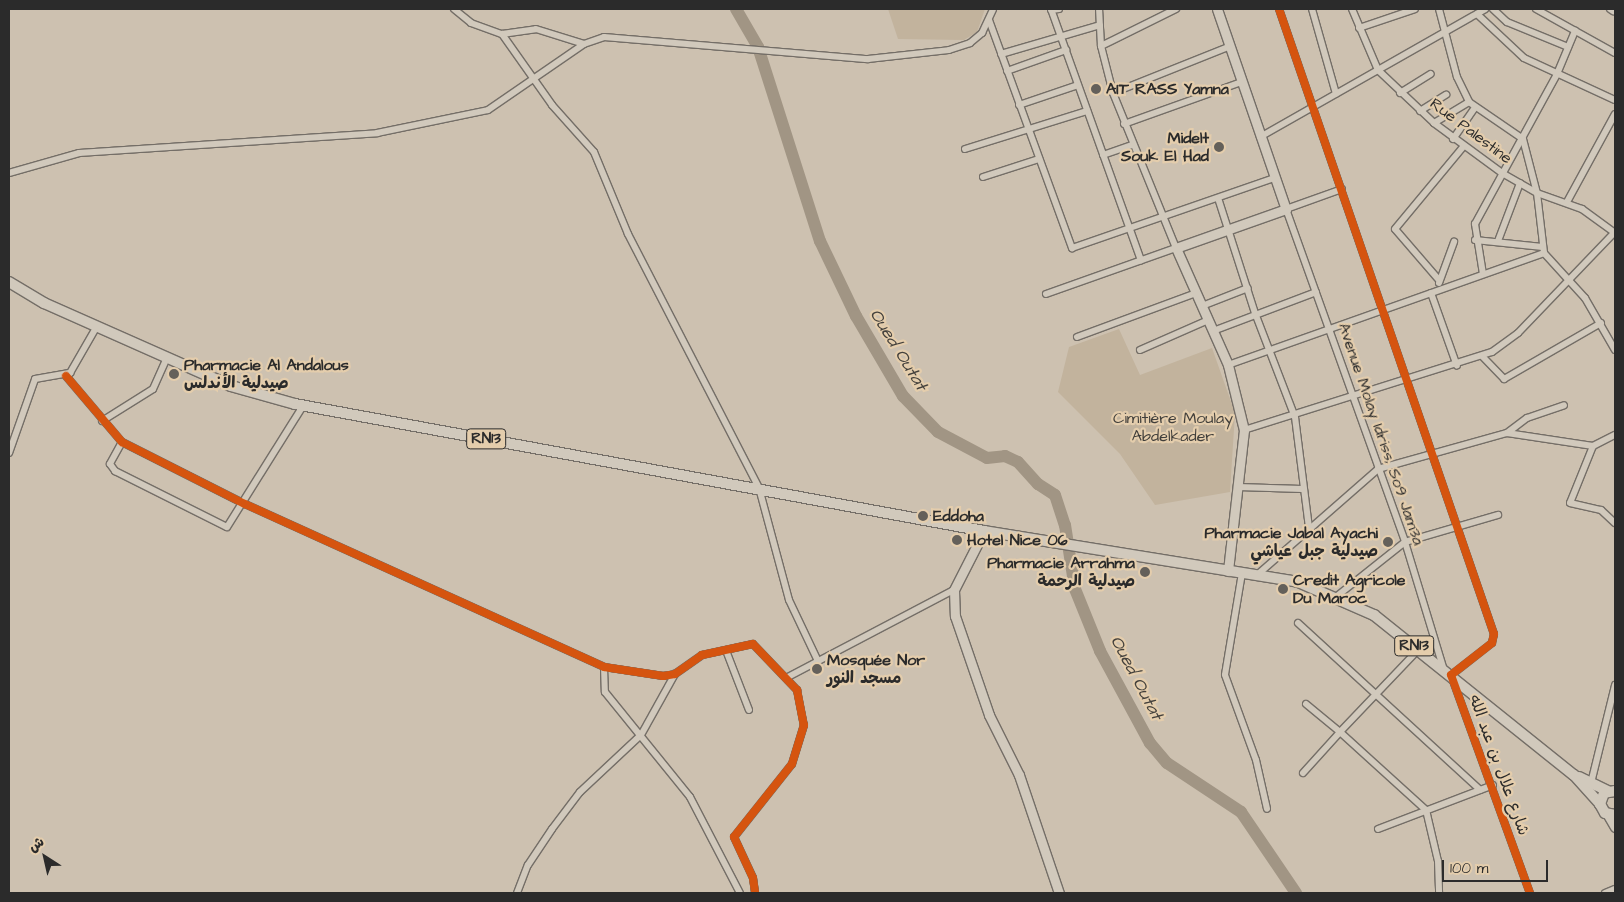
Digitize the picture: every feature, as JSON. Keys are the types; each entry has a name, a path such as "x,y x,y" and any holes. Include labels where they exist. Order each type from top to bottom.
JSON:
{"main road":[{"name":"RN13","path":"9,282 97,326 231,386 303,406 759,488 984,531 1027,536 1257,575 1337,596 1374,614 1448,672 1574,775 1612,815"},
{"name":"RN13","path":"1574,775 1611,791 1600,804"}],"street":[{"path":"454,9 471,23 502,34 536,29 584,44"},
{"path":"9,173 102,150 377,133 488,110 535,80 584,44 604,37 713,44 868,59 949,50 976,39 989,20 993,9"},
{"path":"1059,9 1051,10 1141,260"},
{"path":"1099,9 1101,46 1113,93 1163,218 1228,365 1244,430 1228,571"},
{"path":"1101,46 1176,9"},
{"path":"1217,9 1240,82 1286,209"},
{"path":"1279,9 1342,189 1381,310 1407,380 1494,640 1448,672"},
{"path":"1312,9 1336,94"},
{"name":"Rue Palestine","path":"1352,9 1378,70 1434,124 1502,173 1536,193 1567,202 1615,232"},
{"path":"1360,28 1415,9"},
{"path":"1439,9 1457,77 1468,102 1523,139 1536,193 1543,250 1571,282 1600,323 1615,350"},
{"path":"1260,137 1485,9"},
{"path":"1493,9 1507,22 1568,48"},
{"path":"1536,9 1614,51"},
{"path":"1477,14 1514,51 1557,74 1615,100"},
{"path":"989,20 1072,248 1274,178"},
{"path":"1001,54 1100,24"},
{"path":"1483,274 1475,240 1475,224 1557,74 1575,31"},
{"path":"502,34 535,80 594,152 628,234 759,488 789,600 817,659"},
{"path":"1113,93 1228,47"},
{"path":"1007,71 1066,50"},
{"path":"1400,93 1430,74"},
{"path":"1124,124 1240,82"},
{"path":"1019,105 1078,85"},
{"path":"1420,111 1446,95"},
{"path":"1434,124 1468,102"},
{"path":"1453,138 1475,107"},
{"path":"965,149 1087,111"},
{"path":"1567,202 1615,114"},
{"path":"1103,155 1132,144"},
{"path":"1439,280 1395,229 1464,146"},
{"path":"983,177 1039,159"},
{"path":"1498,241 1520,183"},
{"path":"1046,294 1342,189"},
{"path":"1218,198 1255,313 1271,350 1295,417 1302,490 1309,528"},
{"name":"Avenue Molay Idriss, So9 Jam3a","path":"1286,209 1355,398 1448,672"},
{"path":"1244,430 1295,417 1407,380 1457,366 1482,356 1507,342 1571,282 1615,232"},
{"path":"1475,240 1498,241 1543,250"},
{"path":"1439,290 1439,280 1454,242"},
{"path":"1228,365 1431,293 1543,250"},
{"path":"1202,306 1248,288"},
{"path":"1213,331 1255,313 1316,292"},
{"path":"1077,337 1196,293"},
{"path":"1431,293 1457,366"},
{"path":"1140,350 1208,320"},
{"path":"1482,356 1504,379 1600,323"},
{"path":"9,453 35,379 66,376 78,364 97,326"},
{"path":"102,421 153,389 167,358"},
{"path":"66,376 102,421 122,442 245,504 604,667 644,675 675,674"},
{"path":"1257,575 1378,469 1507,433 1527,418 1564,405"},
{"path":"122,442 112,468 224,527 245,504 303,406"},
{"path":"1507,433 1593,446 1615,435"},
{"path":"1593,446 1570,503 1601,510 1615,523"},
{"path":"1238,488 1302,490"},
{"path":"1337,596 1405,542 1498,515"},
{"path":"984,531 954,590 954,616 980,691 1015,764 1059,893"},
{"path":"1242,573 1225,675 1256,760 1267,810"},
{"path":"788,677 817,659 954,590"},
{"path":"1298,623 1377,693 1480,790"},
{"path":"517,893 528,865 580,792 640,735 675,674 702,656 727,653 754,644 768,663 788,677 802,700 803,739 786,774 734,837 755,893"},
{"path":"1303,773 1419,649"},
{"path":"727,653 749,710"},
{"path":"604,667 605,692 619,712 690,797 740,893"},
{"name":"شارع علال بن عبد الله","path":"1448,672 1493,785 1530,893"},
{"path":"1591,783 1615,685"},
{"path":"1306,704 1340,732 1426,810 1438,861 1439,893"},
{"path":"1378,829 1493,785"},
{"path":"1612,815 1615,827"},
{"path":"1605,893 1615,890"}],"green space":[{"path":"888,9 985,9 977,32 964,40 898,39"},
{"name":"Cimitière Moulay Abdelkader","path":"1119,329 1140,375 1212,348 1235,413 1230,492 1155,505 1120,454 1058,392 1069,347"}],"waterway":[{"name":"Oued Outat","path":"736,9 758,47 820,241 856,316 903,396 938,432 987,458 1005,456 1018,462 1038,484 1055,495 1065,525 1075,589 1100,651 1150,743 1167,763 1241,812 1296,893"}],"cycle path":[{"path":"1279,9 1494,634 1492,643 1451,675 1530,893"},
{"path":"66,376 122,442 245,504 604,667 663,676 675,674 702,655 753,644 797,690 804,725 792,764 734,837 753,878 755,893"}],"place":[{"name":"AIT RASS Yamna","path":"1096,89"},
{"name":"Midelt Souk El Had","path":"1219,147"},
{"name":"Pharmacie Al Andalous صيدلية الأندلس","path":"174,374"},
{"name":"Eddoha","path":"923,516"},
{"name":"Hotel Nice 06","path":"957,540"},
{"name":"Pharmacie Jabal Ayachi صيدلية جبل عياشي","path":"1388,542"},
{"name":"Pharmacie Arrahma صيدلية الرحمة","path":"1145,572"},
{"name":"Credit Agricole Du Maroc","path":"1283,589"},
{"name":"Mosquée Nor مسجد النور","path":"817,669"}]}
